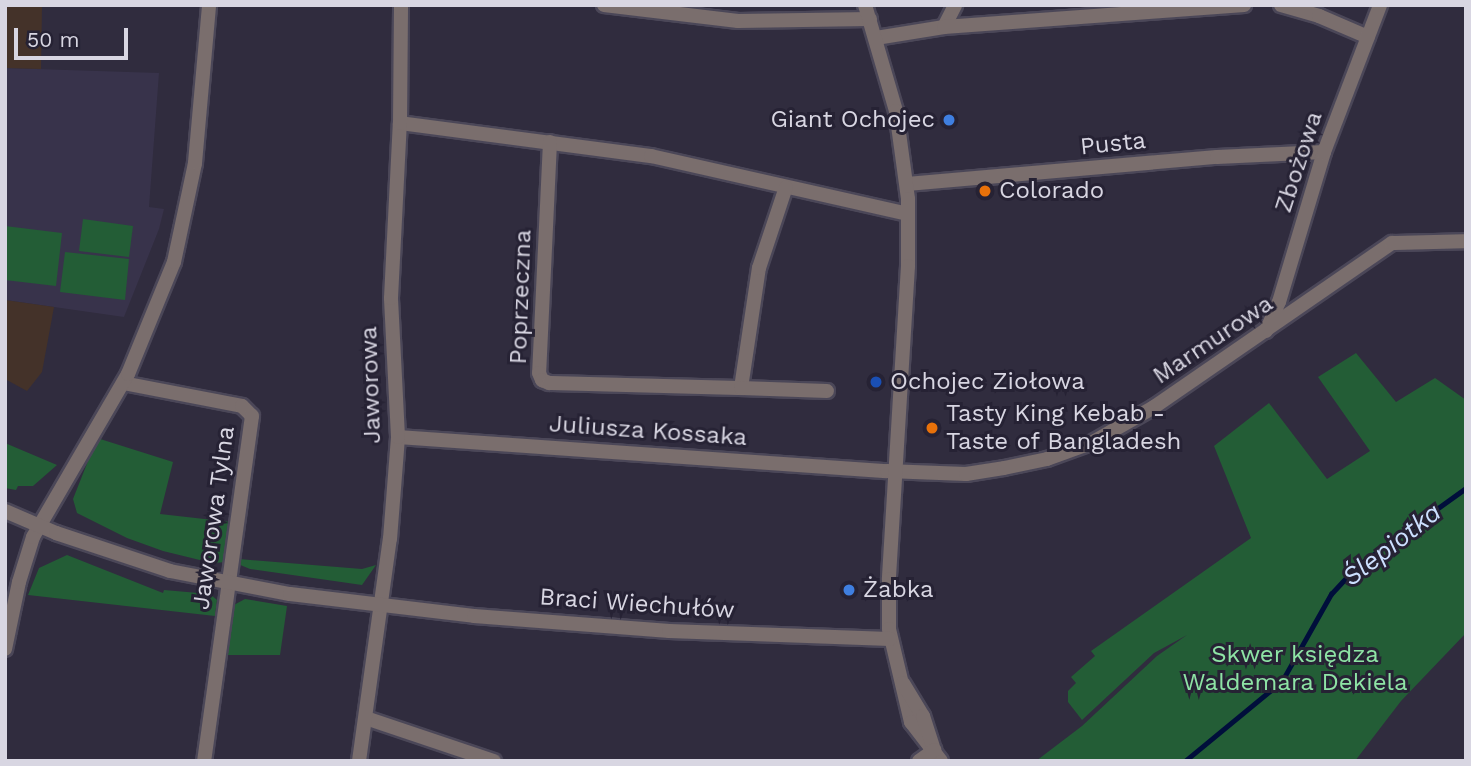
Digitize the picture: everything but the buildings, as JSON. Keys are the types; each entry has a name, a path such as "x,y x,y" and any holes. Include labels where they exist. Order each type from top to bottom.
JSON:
{"street":[{"path":"5,649 27,553 38,526 123,383 174,262 195,163 209,5"},
{"name":"Jaworowa","path":"359,761 381,606 398,437 391,299 400,123 401,5"},
{"path":"604,5 738,21 868,12 896,111 906,184 908,214 888,597 890,639 899,678 923,716 938,756 919,761"},
{"path":"944,27 954,5"},
{"path":"876,38 944,27 1244,5"},
{"path":"1281,5 1319,16 1368,37"},
{"name":"Zbożowa","path":"1264,333 1279,302 1324,152 1380,5"},
{"path":"400,123 651,156 908,214"},
{"name":"Poprzeczna","path":"550,142 542,380 549,383 827,391"},
{"name":"Pusta","path":"906,184 1217,157 1324,152"},
{"path":"741,388 759,268 786,187"},
{"name":"Marmurowa","path":"895,471 949,473 1004,468 1047,459 1091,443 1154,407 1392,243 1466,241"},
{"name":"Jaworowa Tylna","path":"123,383 243,406 252,416 204,761"},
{"name":"Juliusza Kossaka","path":"398,437 895,471"},
{"name":"Braci Wiechułów","path":"5,512 151,566 229,584 381,606 669,631 890,639"},
{"path":"366,718 494,761"}],"shaded area":[{"path":"5,5 42,5 41,69 5,68"},
{"path":"5,68 159,73 149,207 164,209 159,229 124,317 5,300"},
{"path":"5,300 54,307 42,372 27,391 5,379"}],"green space":[{"path":"83,219 133,226 129,257 79,251"},
{"path":"5,226 62,233 56,286 5,280"},
{"path":"65,252 129,259 125,300 60,292"},
{"name":"Skwer księdza Waldemara Dekiela","path":"1356,353 1396,402 1435,378 1466,400 1466,633 1401,701 1355,761 1036,761 1082,726 1157,656 1187,635 1154,653 1082,720 1068,702 1068,691 1076,683 1071,677 1095,656 1091,651 1251,538 1214,446 1269,403 1327,479 1370,451 1318,377"},
{"path":"97,438 173,462 160,514 231,522 227,562 212,563 163,551 127,538 77,513 73,499 88,461 84,459"},
{"path":"5,443 57,465 33,486 18,486 16,490 5,488"},
{"path":"67,555 163,593 164,590 210,594 217,600 215,616 28,595 39,568"},
{"path":"239,559 362,569 376,565 362,585 250,569 238,564"},
{"path":"245,599 287,606 280,655 226,655 232,606"}],"waterway":[{"name":"Ślepiotka","path":"1185,761 1282,681 1331,594 1356,567 1466,488"}],"place":[{"name":"Giant Ochojec","path":"949,120"},
{"name":"Colorado","path":"985,191"},
{"name":"Ochojec Ziołowa","path":"876,382"},
{"name":"Tasty King Kebab - Taste of Bangladesh","path":"932,428"},
{"name":"Żabka","path":"849,590"}]}
